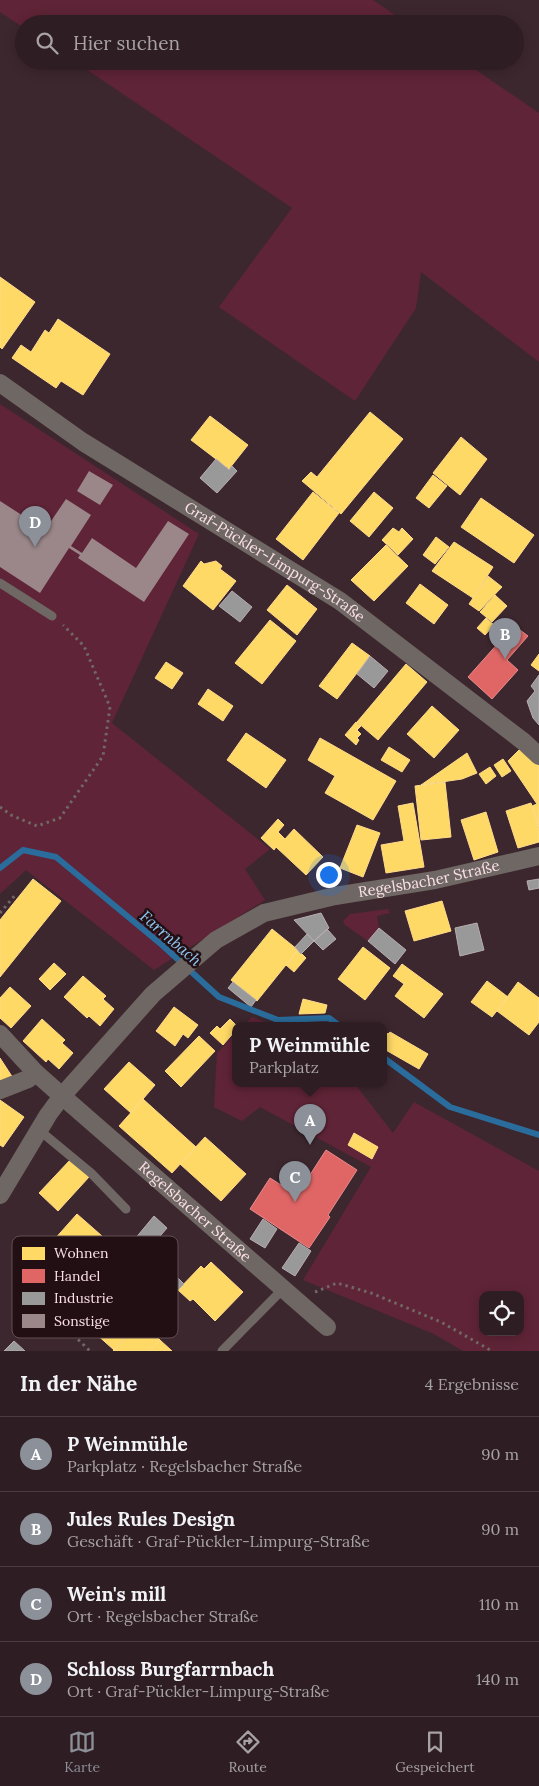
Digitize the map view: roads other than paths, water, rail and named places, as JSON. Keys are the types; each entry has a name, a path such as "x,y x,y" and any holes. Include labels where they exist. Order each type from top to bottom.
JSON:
{"street":[{"name":"Graf-Pückler-Limpurg-Straße","path":"0,383 83,442 340,601 524,742 539,756"},
{"name":"Regelsbacher Straße","path":"0,1195 38,1130 62,1096 153,994 216,940 264,913 335,896 435,880 539,856"},
{"path":"0,1034 62,1096"},
{"path":"0,1090 28,1079 36,1072"},
{"name":"Regelsbacher Straße","path":"62,1096 327,1327"}],"lane":[{"path":"0,583 52,616"},
{"path":"38,1130 91,1173 126,1209"},
{"path":"222,1351 290,1294"}],"waterway":[{"name":"Farrnbach","path":"0,868 23,850 56,857 162,945 219,997 278,1020 329,1018 334,1022"},
{"name":"Farrnbach","path":"387,1060 450,1107 539,1135"}],"place":[{"name":"Schloss Burgfarrnbach","path":"35,547"},
{"name":"Jules Rules Design","path":"505,659"},
{"name":"P Weinmühle","path":"310,1145"},
{"name":"Wein's mill","path":"295,1202"}]}
